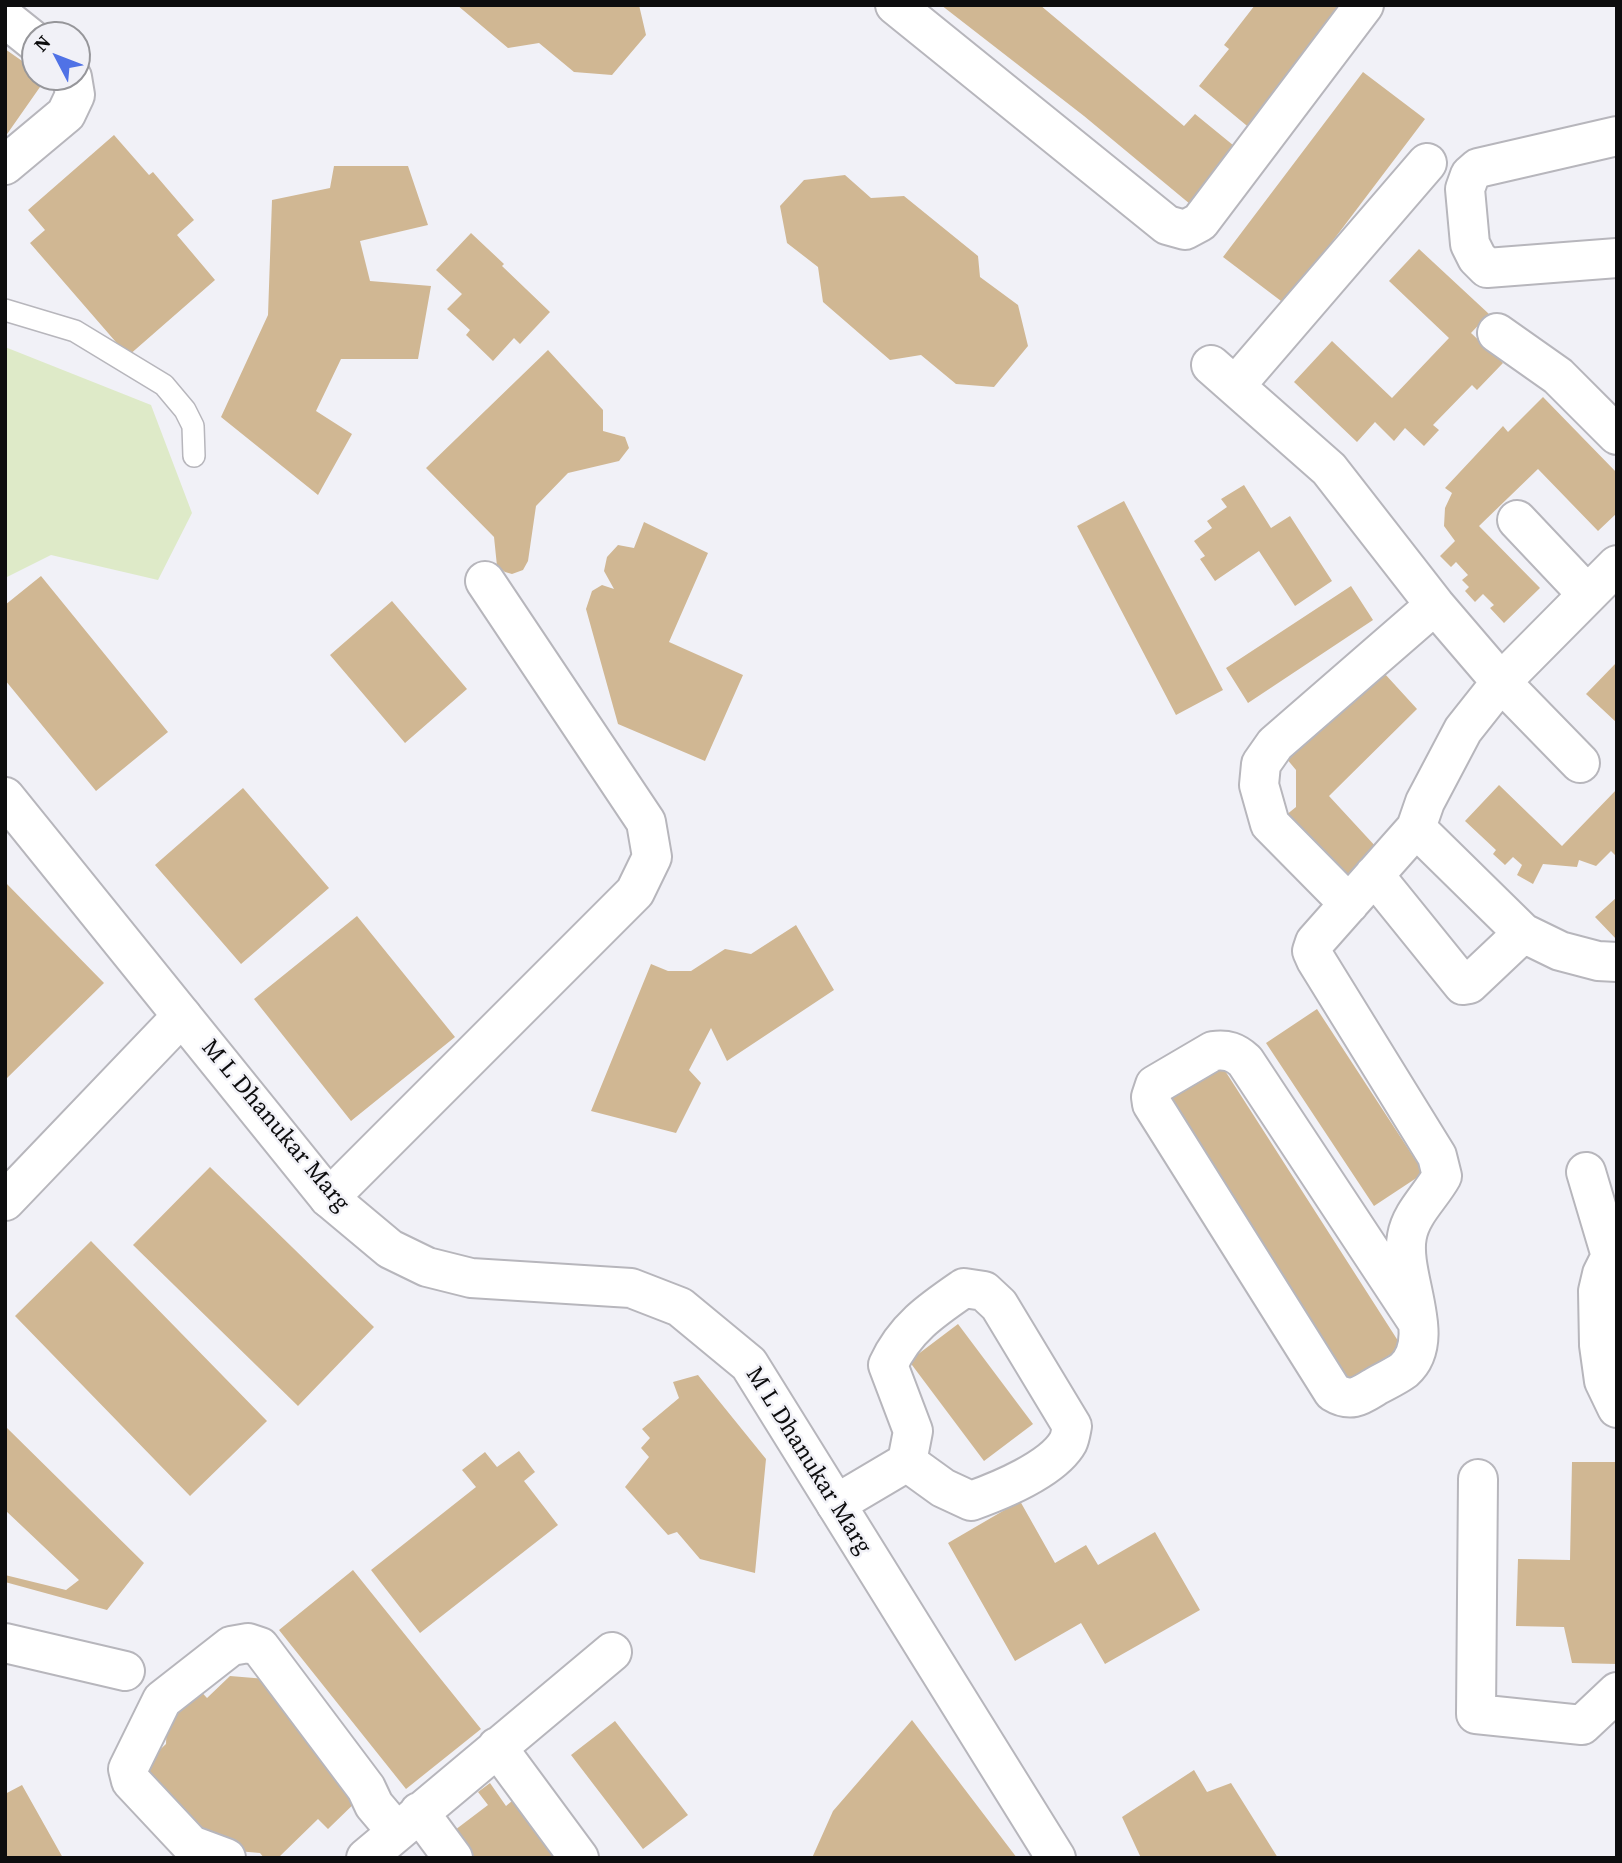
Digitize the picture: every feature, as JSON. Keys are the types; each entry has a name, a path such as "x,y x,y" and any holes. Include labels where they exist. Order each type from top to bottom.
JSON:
{"street":[{"path":"895,5 1167,225 1185,230 1200,222 1364,5"},
{"path":"5,18 21,31"},
{"path":"5,165 66,114 74,91"},
{"path":"1617,136 1478,168 1470,175 1465,189 1470,244 1476,258 1487,268 1617,258"},
{"path":"1427,163 1223,376 1329,469 1435,605 1501,682 1580,763"},
{"path":"1497,333 1558,376 1617,435"},
{"path":"1517,520 1587,594"},
{"path":"1418,1323 1245,1061 1231,1051 1213,1051 1155,1085 1151,1097 1152,1104 1333,1392 1340,1397 1355,1399 1403,1370 1419,1345 1418,1323 1406,1264 1407,1235 1415,1215 1442,1176 1442,1169 1437,1156 1312,951 1315,942 1416,828 1425,802 1463,730 1501,682 1617,565"},
{"path":"330,1198 635,892 652,858 646,822 485,581"},
{"path":"1349,904 1270,824 1259,785 1261,764 1275,744 1435,605"},
{"name":"M L Dhanukar Marg","path":"5,797 330,1198 390,1249 427,1267 471,1278 631,1288 680,1307 749,1364 1056,1858"},
{"path":"1416,828 1524,933 1560,951 1598,961 1617,962"},
{"path":"1374,875 1463,985 1469,984 1524,933"},
{"path":"5,1201 182,1016"},
{"path":"1586,1172 1614,1258 1602,1274 1598,1291 1608,1341 1604,1381 1617,1408"},
{"path":"836,1504 907,1462 913,1431 888,1365 899,1342 930,1311 964,1288 984,1291 999,1305 1072,1426 1068,1442 1052,1460 998,1492 971,1501 943,1488 907,1462"},
{"path":"1478,1479 1476,1714 1582,1726 1617,1692"},
{"path":"5,1643 125,1671"},
{"path":"226,1858 191,1845 131,1781 128,1769 162,1700 218,1654 241,1643 260,1647 366,1788 374,1805 408,1822 453,1858"},
{"path":"366,1858 612,1652"},
{"path":"497,1747 579,1858"}],"lane":[{"path":"5,310 75,331 164,385 185,410 193,426 194,456"}],"green space":[{"path":"5,347 151,405 192,513 158,580 51,555 5,578"}],"building":[{"path":"457,5 639,5 646,35 612,75 574,72 539,43 508,48"},
{"path":"941,5 1040,5 1184,126 1195,114 1239,150 1190,204 1084,116"},
{"path":"1255,5 1352,5 1252,130 1199,86 1229,49 1224,45"},
{"path":"5,49 21,60 21,91 37,91 5,137"},
{"path":"1363,72 1425,119 1285,304 1223,257"},
{"path":"114,135 149,175 153,172 194,220 177,235 215,280 128,356 30,243 45,230 28,210"},
{"path":"334,166 408,166 428,225 360,241 370,281 431,286 418,359 341,359 316,411 352,434 318,495 221,417 268,315 272,200 330,188"},
{"path":"845,175 871,198 904,196 978,256 980,277 1018,305 1028,346 994,387 956,384 921,355 890,360 823,302 818,267 787,243 780,206 804,180"},
{"path":"471,233 550,312 520,344 514,338 493,361 466,335 470,330 447,309 462,294 436,270"},
{"path":"1419,249 1489,314 1471,333 1503,363 1477,390 1472,385 1433,425 1439,430 1424,446 1405,428 1394,441 1375,422 1357,442 1294,382 1332,341 1392,398 1449,338 1389,281"},
{"path":"548,350 603,410 603,431 625,437 629,448 619,461 568,473 536,506 528,561 523,570 512,574 497,566 494,537 426,468"},
{"path":"1543,397 1617,473 1617,513 1598,531 1538,469 1479,526 1540,588 1504,623 1490,608 1494,605 1483,594 1475,602 1465,591 1469,587 1462,580 1468,575 1456,562 1451,567 1440,556 1455,541 1444,526 1445,508 1452,493 1445,488 1503,426 1508,432"},
{"path":"1244,485 1271,528 1290,516 1332,581 1295,606 1259,551 1215,581 1200,559 1205,556 1194,541 1212,528 1207,521 1227,507 1221,499"},
{"path":"1124,501 1223,690 1176,715 1077,526"},
{"path":"644,522 708,553 669,642 743,675 705,761 618,724 586,609 592,591 602,585 614,589 604,571 607,557 618,545 634,548"},
{"path":"41,576 168,732 96,791 5,680 5,605"},
{"path":"1351,586 1373,620 1248,703 1226,668"},
{"path":"392,601 467,689 405,743 330,655"},
{"path":"1374,662 1417,709 1329,796 1377,848 1339,885 1275,824 1296,807 1296,770 1281,752"},
{"path":"1617,662 1617,723 1586,694"},
{"path":"1499,785 1562,846 1617,789 1617,857 1611,851 1596,866 1579,860 1577,867 1543,864 1533,884 1517,875 1522,865 1513,857 1505,865 1493,854 1496,850 1465,821"},
{"path":"243,788 329,888 241,964 155,865"},
{"path":"5,882 104,983 5,1080"},
{"path":"1617,897 1617,940 1595,917"},
{"path":"357,916 455,1037 351,1121 254,999"},
{"path":"796,925 834,990 727,1061 711,1028 689,1070 701,1083 676,1133 591,1111 651,964 668,971 691,971 725,949 751,954"},
{"path":"1317,1009 1424,1173 1374,1206 1266,1043"},
{"path":"1222,1066 1402,1347 1345,1384 1165,1103"},
{"path":"210,1167 374,1327 298,1406 133,1245"},
{"path":"91,1241 267,1421 190,1496 15,1316"},
{"path":"958,1324 1033,1424 984,1461 909,1361"},
{"path":"698,1375 766,1459 755,1573 700,1559 677,1532 668,1535 625,1487 649,1457 641,1448 650,1438 642,1429 679,1398 673,1382"},
{"path":"5,1426 144,1563 107,1610 5,1582 5,1575 66,1590 79,1580 5,1510"},
{"path":"519,1451 535,1472 524,1481 558,1525 420,1633 371,1570 476,1487 462,1470 485,1452 497,1467"},
{"path":"1572,1462 1617,1462 1617,1664 1572,1663 1564,1627 1516,1626 1518,1559 1570,1560"},
{"path":"1020,1501 1055,1563 1086,1545 1098,1565 1155,1532 1200,1610 1105,1664 1081,1623 1015,1661 948,1543"},
{"path":"353,1570 481,1729 406,1789 279,1630"},
{"path":"230,1676 266,1679 363,1795 328,1829 318,1819 278,1858 264,1858 260,1853 237,1851 196,1838 136,1772 166,1744 167,1716 197,1687 207,1698"},
{"path":"912,1720 1017,1858 812,1858 833,1811"},
{"path":"615,1721 688,1815 643,1849 571,1755"},
{"path":"1194,1770 1207,1792 1231,1783 1278,1858 1141,1858 1122,1817"},
{"path":"490,1783 506,1806 519,1795 565,1858 475,1858 455,1830 488,1805 478,1792"},
{"path":"22,1785 63,1858 5,1858 5,1794"}]}
